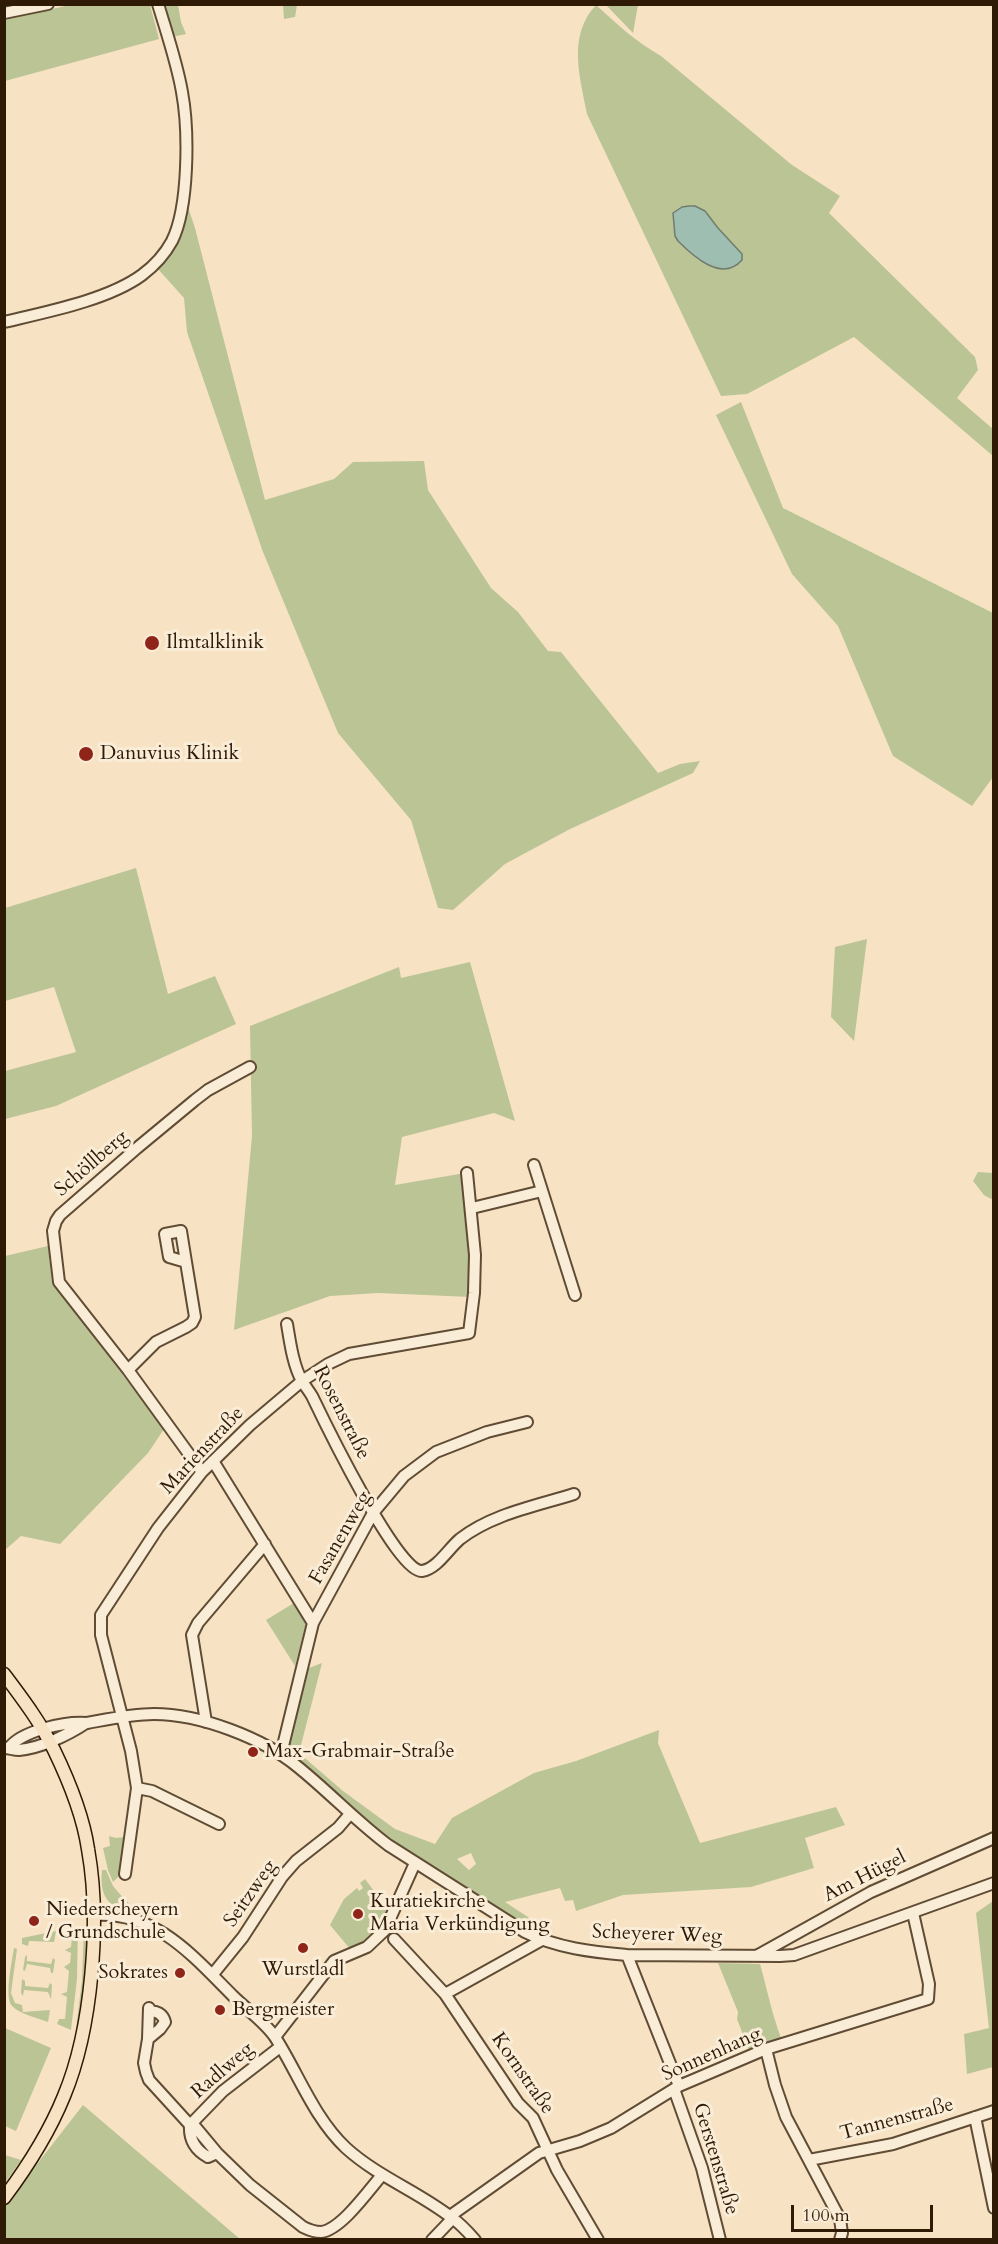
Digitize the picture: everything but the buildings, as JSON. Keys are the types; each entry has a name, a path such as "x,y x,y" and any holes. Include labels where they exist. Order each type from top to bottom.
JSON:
{"main road":[{"path":"4,1674 44,1729 74,1798 88,1848 93,1916 89,1999 71,2077 44,2139 4,2198"}],"street":[{"path":"4,13 48,4"},
{"path":"4,322 105,294 123,286 150,268 171,242 182,204 186,123 180,79 158,4"},
{"name":"Schöllberg","path":"202,1472 128,1370 59,1282 53,1231 56,1221 136,1148 195,1100 250,1066"},
{"path":"534,1165 575,1295"},
{"path":"467,1173 472,1209 542,1191"},
{"name":"Marienstraße","path":"125,1874 137,1788 123,1717 100,1635 101,1614 158,1528 202,1472 250,1425 302,1381 328,1364 350,1354 469,1333 474,1293 475,1255 472,1209"},
{"path":"128,1370 156,1342 192,1323 195,1317 186,1262"},
{"name":"Rosenstraße","path":"287,1324 302,1381 311,1394 343,1459 373,1513 399,1551 417,1571 431,1567 462,1538 484,1524 574,1494"},
{"name":"Fasanenweg","path":"281,1754 313,1623 373,1513 404,1476 436,1452 487,1432 527,1422"},
{"path":"213,1461 313,1623"},
{"path":"206,1722 192,1635 198,1623 265,1544"},
{"path":"7,1748 13,1742 63,1724 156,1714 206,1722 258,1742 281,1754 350,1814 415,1863 385,1930 367,1947 334,1961 274,2037"},
{"path":"7,1748 25,1749 50,1741 87,1723"},
{"path":"137,1788 152,1791 219,1824"},
{"name":"Seitzweg","path":"213,1974 243,1937 282,1877 303,1855 338,1828 350,1814"},
{"name":"Am Hügel","path":"757,1956 871,1892 993,1838"},
{"name":"Scheyerer Weg","path":"415,1863 542,1940 580,1950 627,1956 780,1956 807,1952 993,1883"},
{"name":"Sonnenhang","path":"432,2240 451,2217 531,2157 547,2149 580,2141 611,2128 677,2088 766,2049 928,1999 929,1984 913,1913"},
{"path":"93,1916 119,1916 151,1925 180,1945 213,1974 274,2037 335,2135 357,2157 451,2217 476,2240"},
{"name":"Kornstraße","path":"394,1939 445,1994 518,2103 533,2118 569,2193 598,2240"},
{"path":"445,1994 542,1940"},
{"name":"Gerstenstraße","path":"627,1956 677,2088 702,2168 720,2240"},
{"path":"148,2039 165,2022 164,2017 159,2013 149,2010 144,2063 149,2080 191,2124 190,2137 196,2149 208,2157 218,2153 250,2185 303,2227 312,2231 328,2230 341,2222 382,2175"},
{"name":"Radlweg","path":"191,2124 223,2091 280,2047"},
{"path":"766,2049 786,2117 840,2219 842,2233 840,2240"},
{"name":"Tannenstraße","path":"810,2160 893,2144 993,2111"},
{"path":"975,2117 993,2208"}],"green space":[{"path":"75,4 150,5 159,39 5,81 5,19"},
{"path":"164,5 178,5 186,34 172,37"},
{"path":"283,5 297,5 295,17 284,19"},
{"path":"596,5 792,165 840,196 829,213 975,357 978,370 957,398 993,429 993,456 854,337 747,394 721,396 587,114 578,57 581,30","holes":["695,206 703,211 721,232 737,266 728,269 714,267 694,255 675,236 673,213 683,207"]},
{"path":"606,5 638,5 633,33"},
{"path":"188,207 265,500 334,479 353,462 424,461 428,490 491,588 518,612 548,651 561,652 658,773 680,764 700,761 693,773 570,829 505,864 453,910 438,908 411,820 338,733 263,552 187,332 184,298 158,269 180,236"},
{"path":"741,402 783,508 993,613 993,777 972,806 893,756 838,626 792,574 716,415"},
{"path":"136,868 168,994 215,976 236,1024 56,1106 5,1119 5,1071 76,1052 54,987 5,1001 5,908"},
{"path":"867,939 854,1041 831,1017 835,947"},
{"path":"470,962 515,1121 494,1113 402,1137 395,1185 465,1173 469,1206 471,1297 378,1293 330,1296 234,1330 252,1136 250,1026 399,967 401,978"},
{"path":"978,1172 993,1173 993,1200 984,1195 973,1181"},
{"path":"48,1246 52,1282 164,1429 148,1453 60,1544 21,1536 5,1550 5,1256"},
{"path":"294,1603 306,1623 295,1666 266,1620"},
{"path":"322,1663 299,1753 343,1791 395,1829 435,1844 452,1818 534,1773 576,1761 659,1730 658,1743 700,1843 836,1807 845,1825 805,1838 814,1868 751,1887 623,1895 576,1911 573,1900 565,1901 560,1888 505,1902 534,1921 531,1928 524,1927 397,1844 285,1754 290,1724 309,1668","holes":["471,1853 476,1864 469,1870 457,1859"]},
{"path":"109,1836 124,1837 120,1875 113,1882 103,1848 110,1846"},
{"path":"102,1870 106,1870 113,1886 125,1900 153,1922 123,1910 108,1901 102,1884"},
{"path":"365,1879 390,1912 374,1934 351,1950 330,1925 344,1899 357,1888 359,1891 363,1888 360,1883"},
{"path":"993,1901 993,2067 967,2074 964,2034 989,2028 976,1913"},
{"path":"78,1926 77,1979 71,2030 57,2024 59,2019 65,2019 67,1997 61,1994 67,1992 69,1971 64,1967 70,1963 71,1953 65,1950 71,1947 72,1937 67,1934 68,1930"},
{"path":"84,1928 87,1933 83,1999 79,2027 76,2029 82,1980"},
{"path":"56,1931 54,1942 29,1941 28,1946 22,1944 22,1938"},
{"path":"14,1948 17,1949 11,1993 15,2003 22,2005 23,2012 50,2010 48,2022 29,2016 12,2006 9,1995 9,1978"},
{"path":"27,1955 27,1961 51,1964 53,1958 55,1960 53,1973 50,1968 27,1964 25,1971 23,1970"},
{"path":"718,1963 760,1964 781,2038 749,2050 737,2019 738,2012"},
{"path":"22,1979 25,1981 25,1986 48,1988 50,1983 52,1985 51,1999 48,1992 24,1990 23,1996 21,1993"},
{"path":"5,2028 51,2048 16,2131 5,2126"},
{"path":"83,2105 240,2239 5,2240 5,2205"},
{"path":"4,2155 21,2160 5,2183"}],"shaded area":[{"path":"689,206 705,211 742,254 742,260 726,269 717,268 700,260 678,241 675,236 673,213 682,207"}],"place":[{"name":"Ilmtalklinik","path":"152,643"},
{"name":"Danuvius Klinik","path":"86,754"},
{"name":"Max-Grabmair-Straße","path":"253,1752"},
{"name":"Kuratiekirche Maria Verkündigung","path":"358,1914"},
{"name":"Niederscheyern / Grundschule","path":"34,1921"},
{"name":"Wurstladl","path":"303,1948"},
{"name":"Sokrates","path":"180,1973"},
{"name":"Bergmeister","path":"220,2010"}]}
